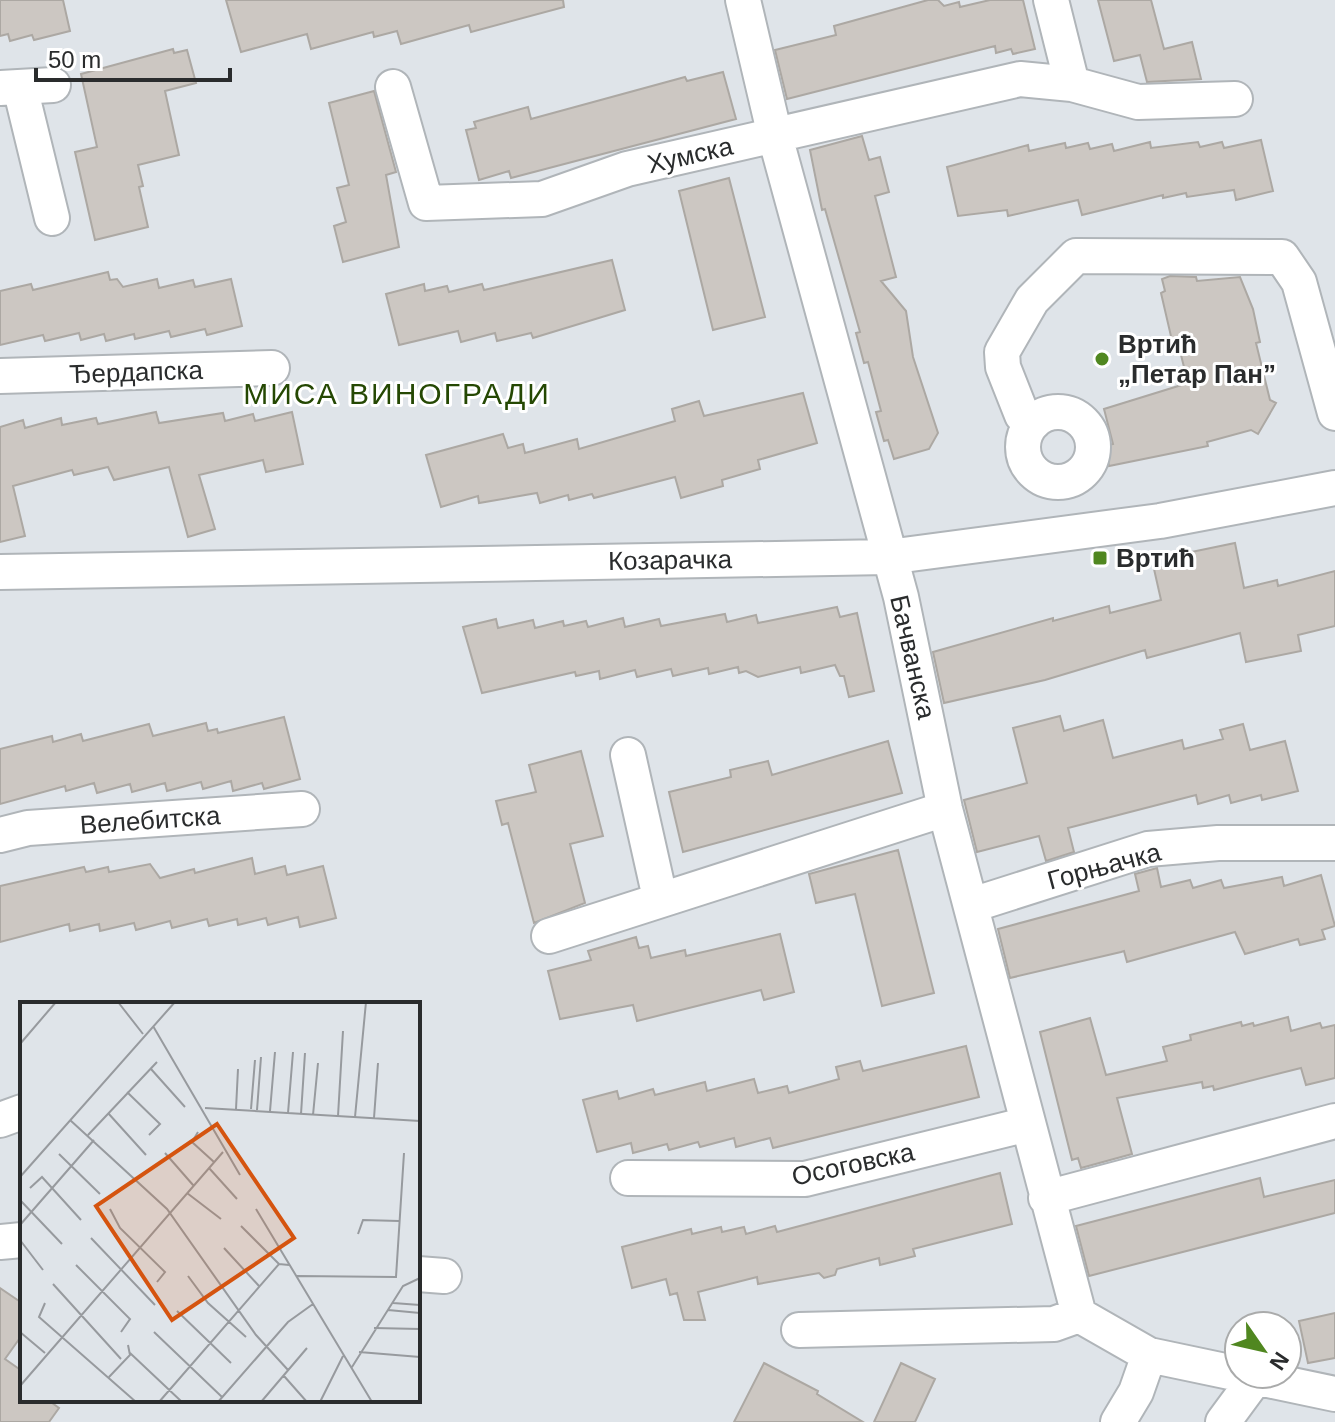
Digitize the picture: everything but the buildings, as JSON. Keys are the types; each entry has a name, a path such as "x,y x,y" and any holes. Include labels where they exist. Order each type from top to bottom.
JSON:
{"street":[{"name":"Бачванска","path":"743,0 775,136 906,619 945,809 1079,1315"},
{"path":"1051,0 1072,84"},
{"name":"Хумска","path":"393,87 426,203 542,199 627,169 1020,79 1072,84 1138,102 1235,99"},
{"path":"24,87 52,218"},
{"path":"1034,422 1022,415 1003,367 1002,352 1032,300 1076,256 1282,257 1299,282 1335,413"},
{"name":"Ђердапска","path":"0,376 272,368"},
{"name":"Козарачка","path":"0,572 888,557 1160,521 1335,488"},
{"path":"628,755 660,898"},
{"name":"Велебитска","path":"0,835 28,828 302,809"},
{"path":"549,936 945,809"},
{"name":"Горњачка","path":"972,905 1148,849 1218,843 1335,843"},
{"path":"0,1120 20,1113"},
{"path":"1046,1198 1335,1121"},
{"name":"Осоговска","path":"628,1178 805,1179 1028,1124"},
{"path":"0,1242 20,1240"},
{"path":"799,1330 1054,1324 1079,1315 1149,1355 1223,1373"},
{"path":"1118,1422 1136,1392 1149,1355"},
{"path":"1303,1388 1335,1394"},
{"path":"1223,1422 1247,1390"}],"place":[{"name":"Вртић „Петар Пан”","path":"1102,359"},
{"name":"Вртић","path":"1100,558"}],"district":[{"name":"МИСА ВИНОГРАДИ","path":"397,393"}]}
